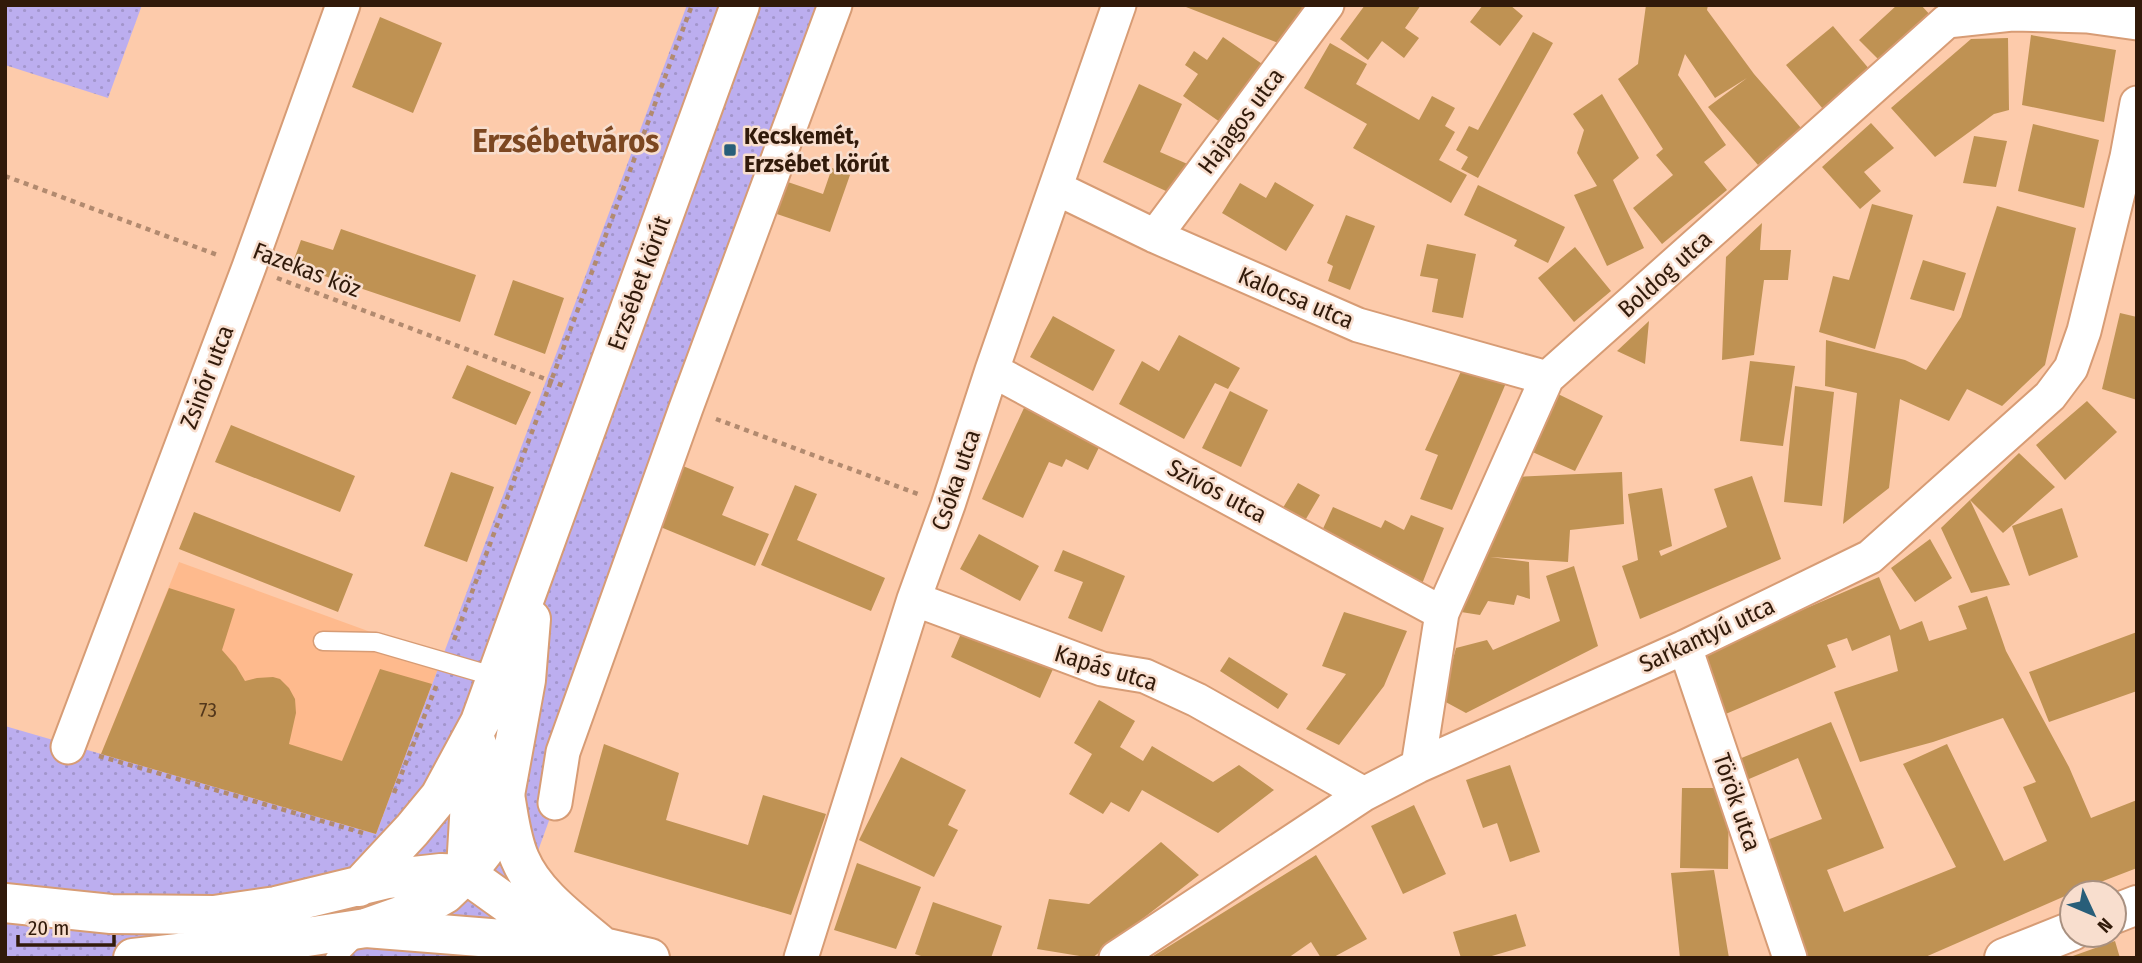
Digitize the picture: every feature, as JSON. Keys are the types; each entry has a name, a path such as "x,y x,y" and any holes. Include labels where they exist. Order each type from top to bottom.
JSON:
{"main road":[{"name":"Erzsébet körút","path":"359,887 394,851 440,796 480,722 740,5"},
{"name":"Erzsébet körút","path":"366,928 418,909 445,894 466,874 484,851 505,795 526,680 537,561"},
{"path":"466,874 471,785 480,722"},
{"path":"505,795 513,835 525,869 542,893 603,947"},
{"path":"5,902 111,914 214,915 276,906 387,878 466,874 512,908 603,947"},
{"path":"5,930 111,914"},
{"path":"133,958 268,943 366,928 603,947 650,958"},
{"path":"2004,958 2058,936"}],"street":[{"name":"Zsinór utca","path":"68,747 249,267 343,5"},
{"path":"555,803 563,752 686,408 835,5"},
{"name":"Csóka utca","path":"801,958 914,599 1119,5"},
{"name":"Hajagos utca","path":"1155,236 1327,5"},
{"name":"Boldog utca","path":"1418,766 1441,613 1547,378 1947,21 2012,14 2087,16 2137,23"},
{"name":"Sarkantyú utca","path":"1116,958 1364,794 1418,766 1685,647 1870,557 2050,396 2071,368 2084,331 2127,157 2137,103"},
{"name":"Kalocsa utca","path":"1056,188 1155,236 1358,325 1547,378"},
{"name":"Szívós utca","path":"992,370 1441,613"},
{"name":"Kapás utca","path":"914,599 1102,669 1145,676 1196,700 1364,794"},
{"name":"Török utca","path":"1685,647 1790,958"}],"lane":[{"path":"323,641 376,642 496,677"},
{"path":"335,958 366,928"}],"path":[{"path":"392,800 692,5"},
{"name":"Fazekas köz","path":"5,176 597,398"},
{"path":"686,408 948,505"},
{"path":"68,747 369,835"}],"shaded area":[{"path":"5,5 142,5 108,98 5,65"},
{"path":"687,5 846,5 499,958 5,958 5,726 376,834"},
{"path":"179,562 442,658 376,834 101,754"}],"building":[{"path":"1296,5 1306,9 1291,48 1186,7"},
{"path":"1365,5 1421,5 1405,28 1419,38 1404,58 1382,41 1368,60 1340,39"},
{"path":"1483,5 1510,5 1523,16 1500,46 1470,22"},
{"path":"1646,5 1708,5 1707,10 1754,74 1801,128 1758,165 1708,107 1747,78 1715,98 1685,54 1678,75 1726,145 1704,162 1727,190 1662,244 1633,208 1673,175 1656,155 1663,149 1618,79 1638,64"},
{"path":"1897,5 1921,5 1932,17 1882,63 1859,40"},
{"path":"380,17 442,43 413,113 352,87"},
{"path":"1833,26 1870,70 1823,109 1786,65"},
{"path":"1533,32 1553,43 1478,178 1461,169 1468,157 1456,150 1469,126 1478,130"},
{"path":"2031,35 2116,50 2104,122 2022,105"},
{"path":"1223,37 1268,68 1227,127 1183,96 1198,74 1185,65 1194,51 1207,60"},
{"path":"2008,38 2009,110 1994,114 1935,157 1891,108 1971,39"},
{"path":"1330,43 1367,64 1356,84 1419,120 1432,96 1455,108 1445,126 1455,132 1439,160 1467,175 1451,203 1353,148 1367,124 1304,88"},
{"path":"1139,84 1182,104 1160,152 1192,166 1179,197 1103,162"},
{"path":"1602,94 1639,158 1613,180 1644,248 1607,266 1574,195 1597,186 1577,153 1584,130 1573,114"},
{"path":"1871,123 1894,148 1864,172 1881,191 1860,209 1822,167"},
{"path":"2033,124 2099,140 2084,208 2018,191"},
{"path":"1974,136 2007,141 1996,187 1963,183"},
{"path":"832,168 850,175 830,232 771,212 782,180 823,194"},
{"path":"1275,182 1314,205 1286,251 1222,213 1240,183 1266,198"},
{"path":"1478,185 1565,227 1548,263 1514,246 1517,240 1464,215"},
{"path":"1872,204 1913,215 1875,349 1819,332 1833,276 1849,280"},
{"path":"1997,206 2076,228 2045,365 2002,406 1967,389 1949,421 1900,399 1889,488 1843,524 1857,393 1825,386 1826,340 1905,360 1926,370 1961,317"},
{"path":"1346,215 1375,226 1350,290 1328,281 1333,266 1327,263"},
{"path":"1762,223 1760,250 1791,250 1788,280 1764,280 1754,355 1722,360 1726,257"},
{"path":"341,229 476,275 460,322 292,265 301,240 333,250"},
{"path":"1427,244 1476,254 1463,318 1432,312 1438,279 1420,276"},
{"path":"1575,247 1611,291 1574,322 1538,278"},
{"path":"1923,260 1966,273 1954,311 1910,299"},
{"path":"513,280 564,298 545,354 494,335"},
{"path":"2120,313 2137,317 2137,400 2102,389"},
{"path":"1053,316 1115,350 1093,391 1030,357"},
{"path":"1649,321 1645,364 1617,351"},
{"path":"1179,335 1240,368 1228,389 1215,383 1184,439 1119,404 1142,361 1159,371"},
{"path":"1750,361 1795,366 1783,446 1740,441"},
{"path":"467,365 531,392 516,425 452,398"},
{"path":"1463,367 1506,383 1452,510 1420,499 1438,455 1425,450"},
{"path":"1795,386 1834,392 1822,506 1784,502"},
{"path":"1230,391 1268,410 1241,467 1202,448"},
{"path":"1556,393 1603,416 1575,471 1528,450"},
{"path":"1029,397 1106,433 1088,470 1066,459 1062,467 1049,462 1023,518 982,499"},
{"path":"2087,401 2117,432 2065,480 2036,445"},
{"path":"231,425 355,476 340,512 215,462"},
{"path":"2019,453 2055,487 2003,533 1970,500"},
{"path":"683,466 734,487 722,515 769,534 755,566 658,526"},
{"path":"451,472 494,487 467,562 424,546"},
{"path":"1622,472 1624,524 1570,530 1568,562 1490,557 1529,562 1530,599 1517,595 1514,605 1488,601 1480,615 1461,612 1513,477"},
{"path":"1752,476 1781,559 1640,619 1622,566 1638,560 1628,494 1662,488 1672,546 1659,551 1661,556 1727,527 1714,489"},
{"path":"1298,483 1320,495 1303,524 1281,511"},
{"path":"795,485 817,494 797,540 885,578 871,611 761,565"},
{"path":"1970,500 2010,585 1971,593 1941,528"},
{"path":"1333,507 1381,528 1385,520 1404,530 1411,515 1444,528 1422,584 1321,533"},
{"path":"2062,508 2078,557 2029,576 2012,526"},
{"path":"194,512 353,574 338,612 179,549"},
{"path":"979,534 1039,566 1020,601 960,569"},
{"path":"1930,539 1952,578 1915,602 1891,568"},
{"path":"1063,550 1125,576 1102,632 1068,618 1083,582 1054,571"},
{"path":"1574,566 1598,646 1466,713 1442,700 1456,648 1487,640 1493,650 1560,621 1546,576"},
{"path":"1879,577 1900,630 1922,621 1929,641 1967,629 1958,606 1987,596 2006,651 2069,767 2091,818 2137,800 2137,868 2108,879 2058,879 2058,899 1923,958 1806,958 1762,842 1822,819 1798,758 1742,782 1734,761 1831,722 1884,848 1827,870 1844,912 1956,867 1903,764 1947,744 2004,861 2047,841 2023,787 2036,782 2003,718 1933,742 1860,762 1834,692 1898,671 1890,635 1852,651 1847,638 1827,645 1836,667 1721,716 1699,654"},
{"path":"169,588 235,609 222,650 245,681 273,677 280,679 289,688 295,699 296,713 289,744 342,761 380,669 432,684 376,834 101,754"},
{"path":"1344,612 1407,631 1384,686 1339,745 1306,729 1346,674 1322,666"},
{"path":"963,629 1053,669 1040,698 951,657"},
{"path":"2137,632 2137,691 2049,722 2029,672"},
{"path":"1229,657 1288,694 1278,709 1220,671"},
{"path":"1099,700 1135,721 1120,747 1143,761 1152,746 1213,782 1239,765 1274,790 1218,833 1142,790 1129,812 1111,802 1103,814 1069,794 1092,754 1074,743"},
{"path":"604,744 679,773 666,820 748,845 763,795 826,814 791,915 574,852"},
{"path":"901,757 966,790 948,825 958,830 934,877 859,840"},
{"path":"1510,765 1540,852 1510,862 1497,823 1483,828 1466,780"},
{"path":"1682,788 1729,788 1728,869 1680,868"},
{"path":"1414,805 1446,874 1403,894 1371,826"},
{"path":"1161,842 1199,875 1092,958 1037,949 1049,899 1089,904"},
{"path":"1316,855 1367,939 1332,958 1321,958 1311,942 1288,958 1150,958"},
{"path":"857,863 921,887 896,949 834,930"},
{"path":"1714,870 1729,958 1680,958 1671,873"},
{"path":"933,902 1002,926 991,958 927,958 915,954"},
{"path":"1516,914 1526,946 1485,958 1461,958 1453,932"},
{"path":"2092,949 2117,949 2120,958 2071,958"}],"place":[{"name":"Kecskemét, Erzsébet körút","path":"730,150"}],"district":[{"name":"Erzsébetváros","path":"566,141"}]}
